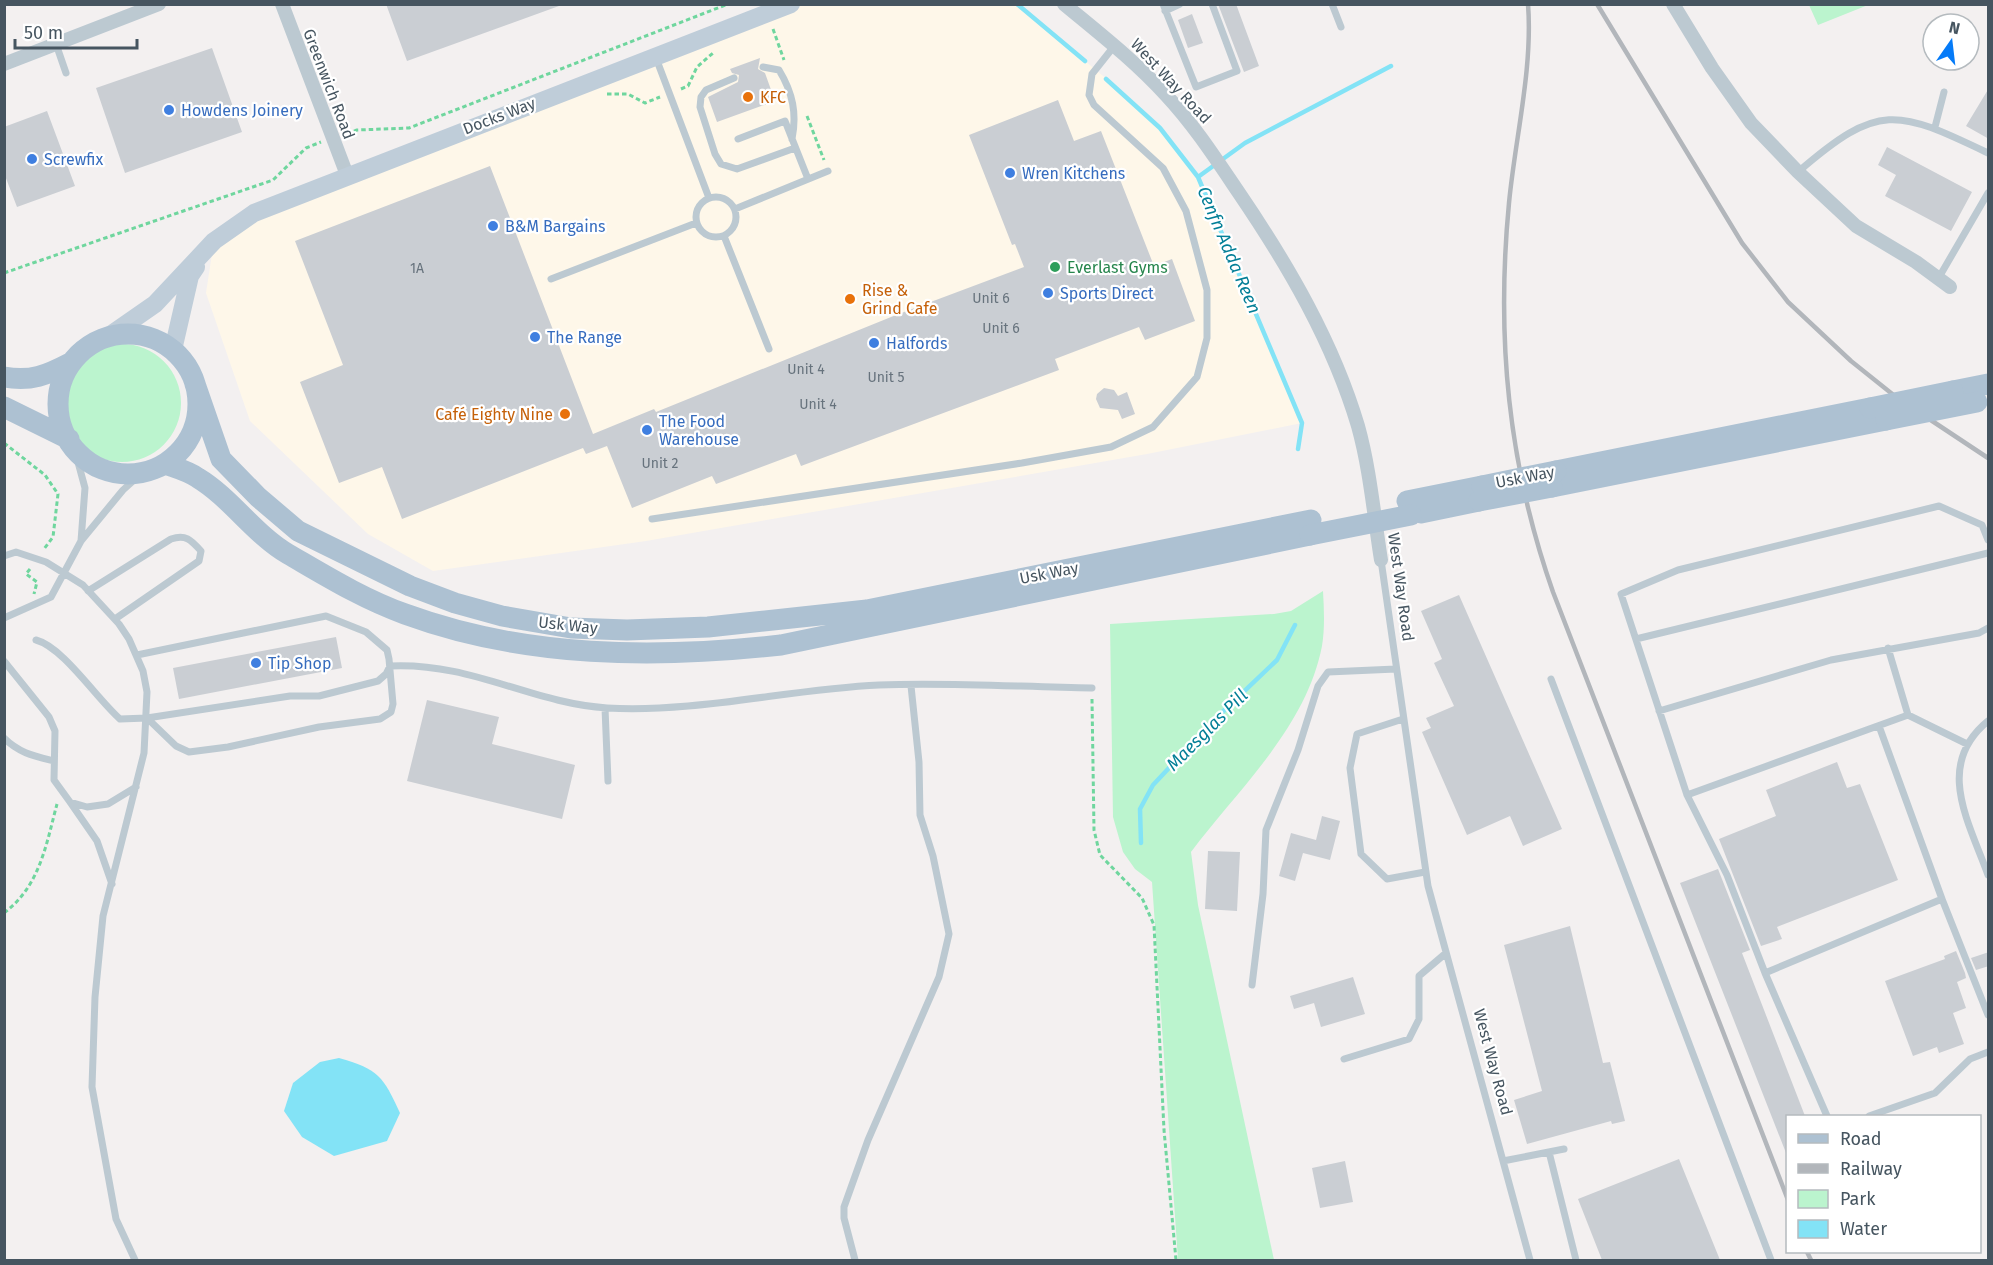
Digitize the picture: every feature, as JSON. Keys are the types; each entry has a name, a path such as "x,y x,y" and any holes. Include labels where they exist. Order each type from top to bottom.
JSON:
{"main road":[{"path":"4,407 72,445 95,466 118,473 142,473 165,464 179,453 192,432 198,409 195,384 189,368 173,350 152,338 134,334 110,336 87,346 70,363 63,375 57,399 60,423 72,445"},
{"path":"4,377 41,378 70,363"},
{"name":"Usk Way","path":"195,384 220,459 298,531 410,586 455,603 502,616 571,628 627,630 708,627 867,609 1310,528"},
{"name":"Usk Way","path":"1878,414 1953,391 1989,384"},
{"name":"Usk Way","path":"165,464 198,478 284,552 356,593 404,614 459,631 563,650 620,653 714,652 781,645 1310,528 1878,414 1983,401"}],"street":[{"path":"4,64 159,4"},
{"name":"Greenwich Road","path":"282,4 347,175"},
{"name":"West Way Road","path":"1064,4 1115,45 1166,95 1205,142 1256,218 1315,319 1340,373 1359,429 1381,560"},
{"path":"1673,4 1712,68 1751,123 1798,172 1856,226 1950,287"},
{"name":"Docks Way","path":"110,336 154,304 214,241 254,213 462,130 784,7"},
{"name":"Docks Way","path":"173,350 190,276 214,241"}],"lane":[{"path":"1180,4 1164,8 1196,87 1237,71 1212,4"},
{"path":"1332,4 1341,27"},
{"path":"56,44 66,73"},
{"path":"651,519 1111,447 1153,427 1197,377 1207,338 1207,290 1186,211 1163,168 1094,105 1089,96 1092,74 1115,45"},
{"path":"655,56 709,198"},
{"path":"763,67 780,70 785,80 796,117 792,139"},
{"path":"734,78 705,90 701,97 703,116 715,154 721,164 737,169 795,148"},
{"path":"1935,127 1944,92"},
{"path":"1798,172 1846,134 1881,118 1900,119 1935,127 1989,153"},
{"path":"738,139 785,121 808,179"},
{"path":"735,210 828,171"},
{"path":"1938,279 1989,192"},
{"path":"709,198 727,200 735,210 734,228 724,236 711,237 699,229 696,223 699,205 709,198"},
{"path":"551,279 696,223"},
{"path":"724,236 769,350"},
{"path":"72,445 85,488 81,541"},
{"path":"4,618 51,597 81,541 123,490 142,473"},
{"path":"1827,1115 1765,972 1727,875 1687,795 1621,594 1678,570 1939,506 1982,525 1989,540"},
{"path":"88,591 171,539 182,536 190,539 201,551 199,561 115,619"},
{"path":"4,556 16,552 38,559 65,574 88,591 115,619 137,655 147,692 144,753 104,916 95,997 92,1087 116,1219 135,1260"},
{"path":"1636,639 1989,553"},
{"name":"West Way Road","path":"1381,560 1425,872 1530,1260"},
{"path":"137,655 326,616 352,625 377,640 387,650 390,666 393,704 391,712 380,719 319,727 228,747 189,752 176,746 147,718"},
{"path":"1659,711 1831,660 1979,633 1989,628"},
{"path":"36,640 56,649 105,706 120,719 147,718 290,696 330,694 378,681 386,674 390,666"},
{"path":"1888,648 1908,715"},
{"path":"4,661 49,717 55,731 54,780 60,792 70,802 97,841 112,884"},
{"path":"390,666 433,665 565,701 605,708 673,709 878,685 1092,688"},
{"path":"1252,985 1263,894 1266,830 1298,750 1318,686 1328,672 1396,669"},
{"path":"1551,679 1771,1260"},
{"path":"855,1260 844,1218 844,1207 868,1140 939,977 949,934 933,856 920,815 919,762 910,686"},
{"path":"605,708 608,781"},
{"path":"1687,795 1908,715 1967,744"},
{"path":"1403,719 1357,734 1350,768 1361,854 1387,879 1425,872"},
{"path":"1989,721 1967,744 1959,764 1959,788 1989,874"},
{"path":"1879,726 1942,899 1989,1015"},
{"path":"4,738 14,748 27,755 54,761"},
{"path":"70,802 87,807 108,804 136,787"},
{"path":"1765,972 1942,899"},
{"path":"1344,1059 1410,1039 1419,1019 1419,976 1446,953"},
{"path":"1872,1115 1935,1093 1970,1059 1989,1052"},
{"path":"1503,1161 1564,1149"},
{"path":"1549,1152 1576,1260"}],"path":[{"path":"4,273 273,180 306,148 332,138 357,130 409,128 728,4"},
{"path":"763,33 784,26 784,7"},
{"path":"606,94 628,94 645,103 669,94 688,86 697,67 714,51"},
{"path":"453,111 462,130"},
{"path":"4,443 45,475 58,494 53,537 26,574 37,582 35,604"},
{"path":"1092,688 1094,830 1100,855 1142,898 1154,925 1164,1130 1176,1260"},
{"path":"4,913 19,902 41,867 60,792"}],"shaded area":[{"path":"791,5 1017,5 1125,94 1160,128 1198,177 1302,423 1147,454 646,541 433,571 368,534 250,421 206,293 214,241 232,225"}],"green space":[{"path":"1809,5 1868,5 1818,25"},
{"path":"122,344 145,348 164,361 177,380 181,403 177,426 164,445 145,458 122,462 99,458 80,445 67,426 63,403 67,380 80,361 99,348"},
{"path":"1323,591 1322,646 1314,676 1302,704 1268,756 1191,852 1198,905 1274,1260 1178,1260 1152,882 1135,869 1123,852 1113,817 1110,624 1274,614 1291,611"}],"water":[{"path":"339,1058 363,1066 378,1076 389,1090 400,1113 387,1141 334,1156 302,1137 284,1111 293,1083 320,1062"}],"building":[{"path":"386,4 559,4 559,6 407,61"},
{"path":"1218,4 1236,4 1259,66 1244,72"},
{"path":"1192,14 1203,43 1188,48 1178,20"},
{"path":"212,48 242,132 125,173 96,88"},
{"path":"760,58 758,69 765,73 775,101 717,122 708,97 738,82 739,75 732,73 730,69"},
{"path":"1989,88 1989,139 1966,126"},
{"path":"1058,100 1074,141 1101,131 1154,266 1172,259 1195,321 1145,340 1139,327 1055,359 1059,370 801,466 796,454 716,484 712,476 632,508 607,446 586,454 583,448 402,519 382,467 339,483 300,382 343,365 295,241 490,166 593,434 654,409 656,412 896,315 1024,267 1015,244 1012,245 969,135"},
{"path":"47,111 75,186 17,207 4,173 4,127"},
{"path":"1887,147 1972,192 1951,231 1885,196 1896,175 1878,165"},
{"path":"1104,388 1114,390 1118,396 1127,392 1135,414 1122,419 1118,410 1100,408 1096,399 1097,394"},
{"path":"1459,595 1562,829 1523,846 1510,816 1467,835 1422,732 1431,728 1426,718 1454,706 1434,663 1442,659 1421,611"},
{"path":"336,637 342,668 179,699 173,668"},
{"path":"427,700 499,717 492,744 575,765 562,819 407,781"},
{"path":"1837,762 1847,788 1860,784 1898,880 1777,927 1782,939 1761,946 1719,839 1776,816 1766,790"},
{"path":"1322,816 1340,821 1330,860 1303,853 1295,881 1279,876 1291,833 1316,840"},
{"path":"1208,851 1240,852 1237,911 1205,909"},
{"path":"1718,869 1750,950 1742,953 1805,1115 1786,1115 1786,1153 1680,883"},
{"path":"1570,926 1603,1063 1610,1062 1625,1121 1612,1124 1611,1121 1527,1144 1514,1100 1542,1091 1504,945"},
{"path":"1956,951 1966,978 1957,982 1966,1008 1953,1013 1964,1044 1939,1053 1937,1047 1913,1056 1885,981 1945,959 1944,956"},
{"path":"1989,952 1989,966 1976,970 1971,958"},
{"path":"1353,977 1365,1014 1321,1027 1314,1003 1294,1009 1290,996"},
{"path":"1679,1159 1720,1260 1602,1260 1578,1199"},
{"path":"1345,1161 1353,1202 1320,1208 1312,1168"}],"waterway":[{"name":"Cenfn Adda Reen","path":"1017,4 1085,61"},
{"path":"1198,177 1245,143 1391,66"},
{"name":"Cenfn Adda Reen","path":"1106,79 1160,128 1198,177 1302,423 1298,449"},
{"name":"Maesglas Pill","path":"1141,843 1140,809 1153,785 1214,720 1277,660 1295,625"}],"railway":[{"path":"1528,4 1526,79 1509,203 1504,303 1509,400 1525,496 1553,592 1786,1195"},
{"path":"1597,4 1742,243 1788,302 1851,361 1896,397 1988,458"},
{"path":"1808,1253 1811,1260"}],"place":[{"name":"KFC","path":"748,97"},
{"name":"Howdens Joinery","path":"169,110"},
{"name":"Screwfix","path":"32,159"},
{"name":"Wren Kitchens","path":"1010,173"},
{"name":"B&M Bargains","path":"493,226"},
{"name":"Everlast Gyms","path":"1055,267"},
{"name":"Sports Direct","path":"1048,293"},
{"name":"Rise & Grind Cafe","path":"850,299"},
{"name":"The Range","path":"535,337"},
{"name":"Halfords","path":"874,343"},
{"name":"Café Eighty Nine","path":"565,414"},
{"name":"The Food Warehouse","path":"647,430"},
{"name":"Tip Shop","path":"256,663"}]}
